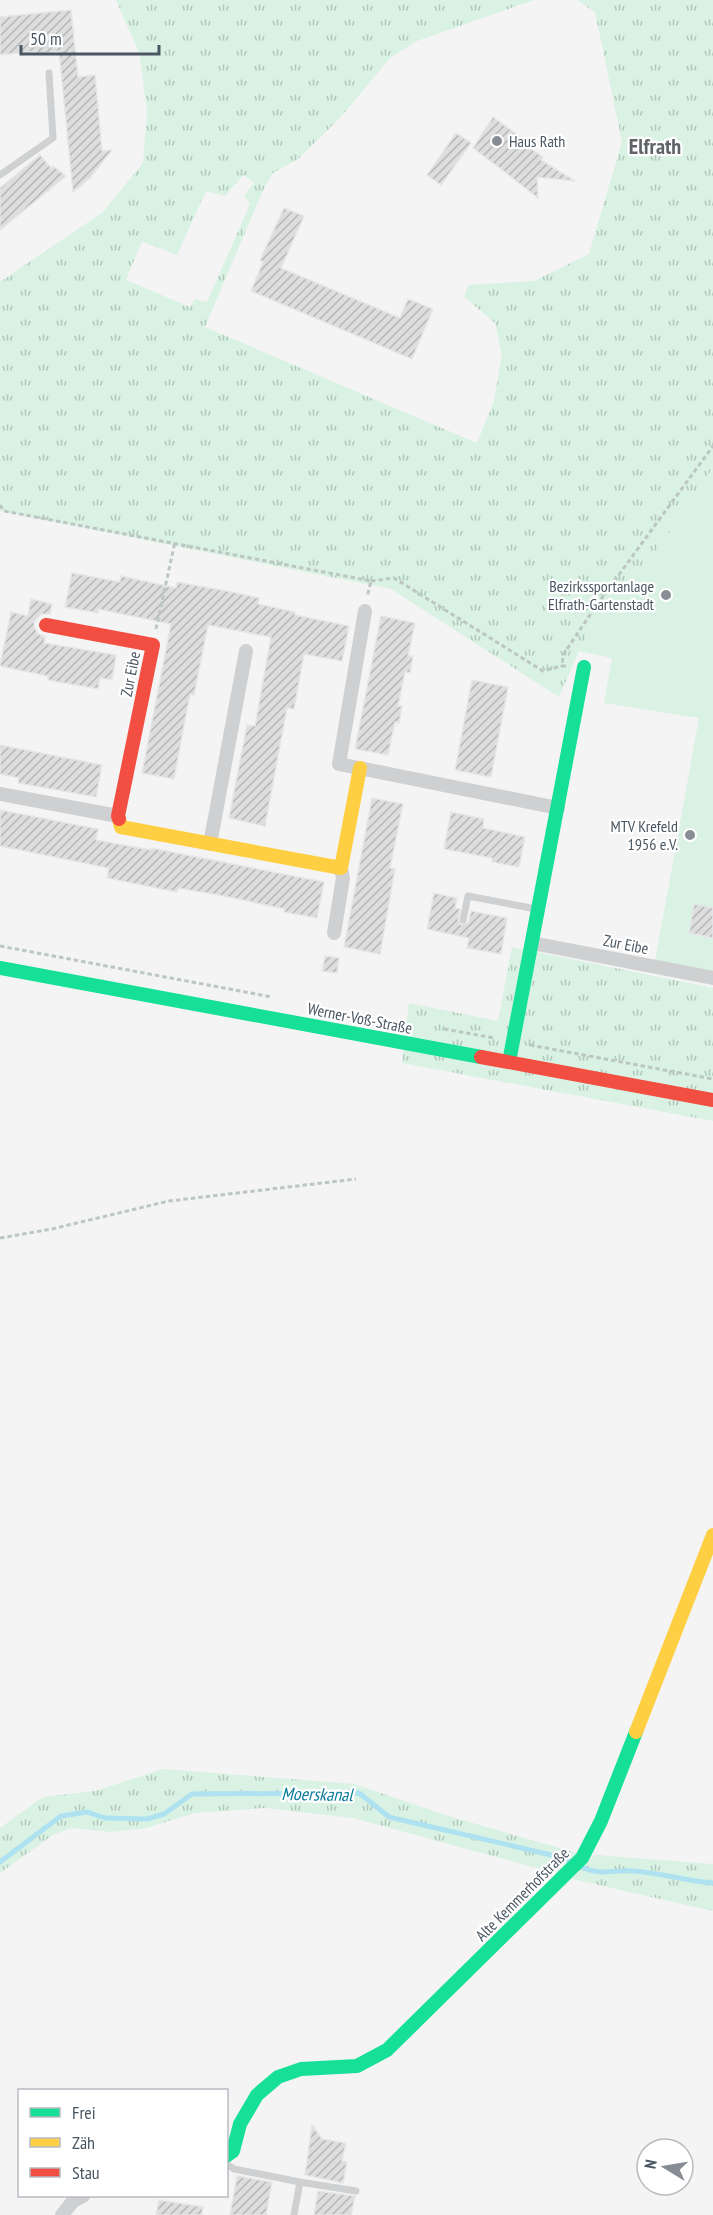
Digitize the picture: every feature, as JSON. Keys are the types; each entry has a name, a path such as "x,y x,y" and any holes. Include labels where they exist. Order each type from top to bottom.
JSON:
{"street":[{"path":"365,611 339,764 558,808"},
{"name":"Zur Eibe","path":"46,625 153,645 118,816"},
{"path":"210,844 246,651"},
{"path":"509,1062 584,668"},
{"path":"334,933 343,878 341,868 360,768"},
{"path":"0,794 118,816 121,827 341,868"},
{"name":"Zur Eibe","path":"532,943 713,978"},
{"name":"Werner-Voß-Straße","path":"0,968 713,1100"},
{"name":"Alte Kemmerhofstraße","path":"228,2155 233,2151 240,2124 257,2095 278,2077 301,2069 357,2066 387,2050 582,1858 601,1821 713,1536"},
{"path":"62,2215 73,2201 81,2197"}],"lane":[{"path":"0,175 53,138 48,73"},
{"path":"463,920 468,896 538,909"},
{"path":"228,2165 234,2169 356,2191"},
{"path":"294,2215 300,2182"}],"path":[{"path":"562,666 563,655 596,606 713,446"},
{"path":"0,505 4,511 371,581 394,578 543,671 562,666 584,668"},
{"path":"153,645 175,543"},
{"path":"365,611 371,581"},
{"path":"0,946 272,997"},
{"path":"443,1029 713,1079"},
{"path":"0,1238 52,1229 168,1201 356,1179"}],"green space":[{"path":"116,0 534,0 417,41 390,58 341,117 298,159 273,173 264,188 205,327 477,443 494,401 502,355 495,323 464,297 468,285 534,281 589,254 622,142 595,12 577,0 713,0 713,468 645,568 594,621 559,697 391,589 0,511 0,282 103,212 143,163 147,113 140,55","holes":["244,175 254,183 244,196 250,204 207,302 195,299 190,307 126,280 142,241 177,255 206,191 225,196"]},
{"name":"Bezirkssportanlage Elfrath-Gartenstadt","path":"713,468 713,908 694,904 689,933 713,938 713,972 655,961 699,718 604,703 612,658 579,651 594,621 645,568"},
{"path":"512,947 713,988 713,1121 402,1063 409,1003 498,1021"},
{"path":"163,1769 354,1784 452,1817 577,1853 559,1874 353,1818 265,1808 195,1813 146,1828 112,1832 71,1828 53,1835 0,1873 0,1828 43,1797 95,1791"},
{"path":"594,1855 713,1864 713,1911 572,1879"}],"building":[{"path":"71,10 78,77 95,75 102,151 112,150 90,178 73,192 59,51 0,55 0,17"},
{"path":"493,117 519,136 517,139 543,157 541,160 575,181 537,177 538,198 473,148"},
{"path":"456,133 471,143 441,185 427,175"},
{"path":"40,155 51,168 53,166 66,176 0,230 0,188"},
{"path":"284,208 304,216 281,268 400,318 408,299 433,309 412,359 251,291 263,262 260,260"},
{"path":"72,573 120,582 121,576 176,588 177,582 227,591 259,598 258,604 295,612 295,615 349,626 342,661 304,654 294,709 287,708 265,826 229,818 247,725 255,726 271,637 208,625 194,695 190,694 174,779 142,773 171,624 98,609 98,613 65,607"},
{"path":"31,599 52,604 50,614 41,614 34,622 38,634 45,637 44,643 116,655 112,680 100,678 98,689 48,680 48,676 0,666 11,612 28,616"},
{"path":"381,616 415,623 408,656 413,656 410,673 405,672 398,706 402,706 399,723 395,722 388,755 355,749"},
{"path":"472,680 508,687 491,777 455,770"},
{"path":"0,745 102,765 96,797 18,783 19,778 0,774"},
{"path":"372,798 403,804 390,868 395,869 380,954 344,947"},
{"path":"0,810 98,829 96,840 151,850 151,848 324,882 317,918 224,896 178,888 177,892 107,878 109,868 0,846"},
{"path":"451,812 484,819 483,828 525,837 519,867 492,862 492,858 444,849"},
{"path":"434,893 457,898 455,908 460,909 458,921 461,925 468,923 471,911 507,918 501,954 467,948 469,938 427,929"},
{"path":"694,904 713,908 713,938 689,933"},
{"path":"325,956 339,958 337,973 322,971"},
{"path":"312,2125 322,2139 346,2143 342,2161 347,2162 343,2183 305,2175"},
{"path":"237,2176 272,2182 266,2215 230,2215"},
{"path":"318,2191 355,2196 351,2215 314,2215"},
{"path":"159,2200 203,2207 202,2215 156,2215"}],"waterway":[{"name":"Moerskanal","path":"0,1862 61,1816 87,1812 105,1818 147,1819 164,1814 192,1794 359,1793 389,1817 560,1857 571,1862"},
{"name":"Moerskanal","path":"579,1866 595,1871 654,1873 713,1883"}],"traffic: fast":[{"path":"509,1062 584,667"},
{"path":"0,968 481,1057"},
{"path":"228,2155 233,2151 240,2124 257,2095 278,2077 301,2069 357,2066 387,2050 582,1858 601,1821 636,1732"}],"traffic: slow":[{"path":"119,819 121,827 341,868 360,768"},
{"path":"636,1732 713,1535"}],"traffic: jam":[{"path":"46,625 153,645 119,819"},
{"path":"481,1057 713,1100"}],"place":[{"name":"Haus Rath","path":"497,141"},
{"name":"Bezirkssportanlage Elfrath-Gartenstadt","path":"666,595"},
{"name":"MTV Krefeld 1956 e.V.","path":"690,835"}],"district":[{"name":"Elfrath","path":"655,146"}]}
